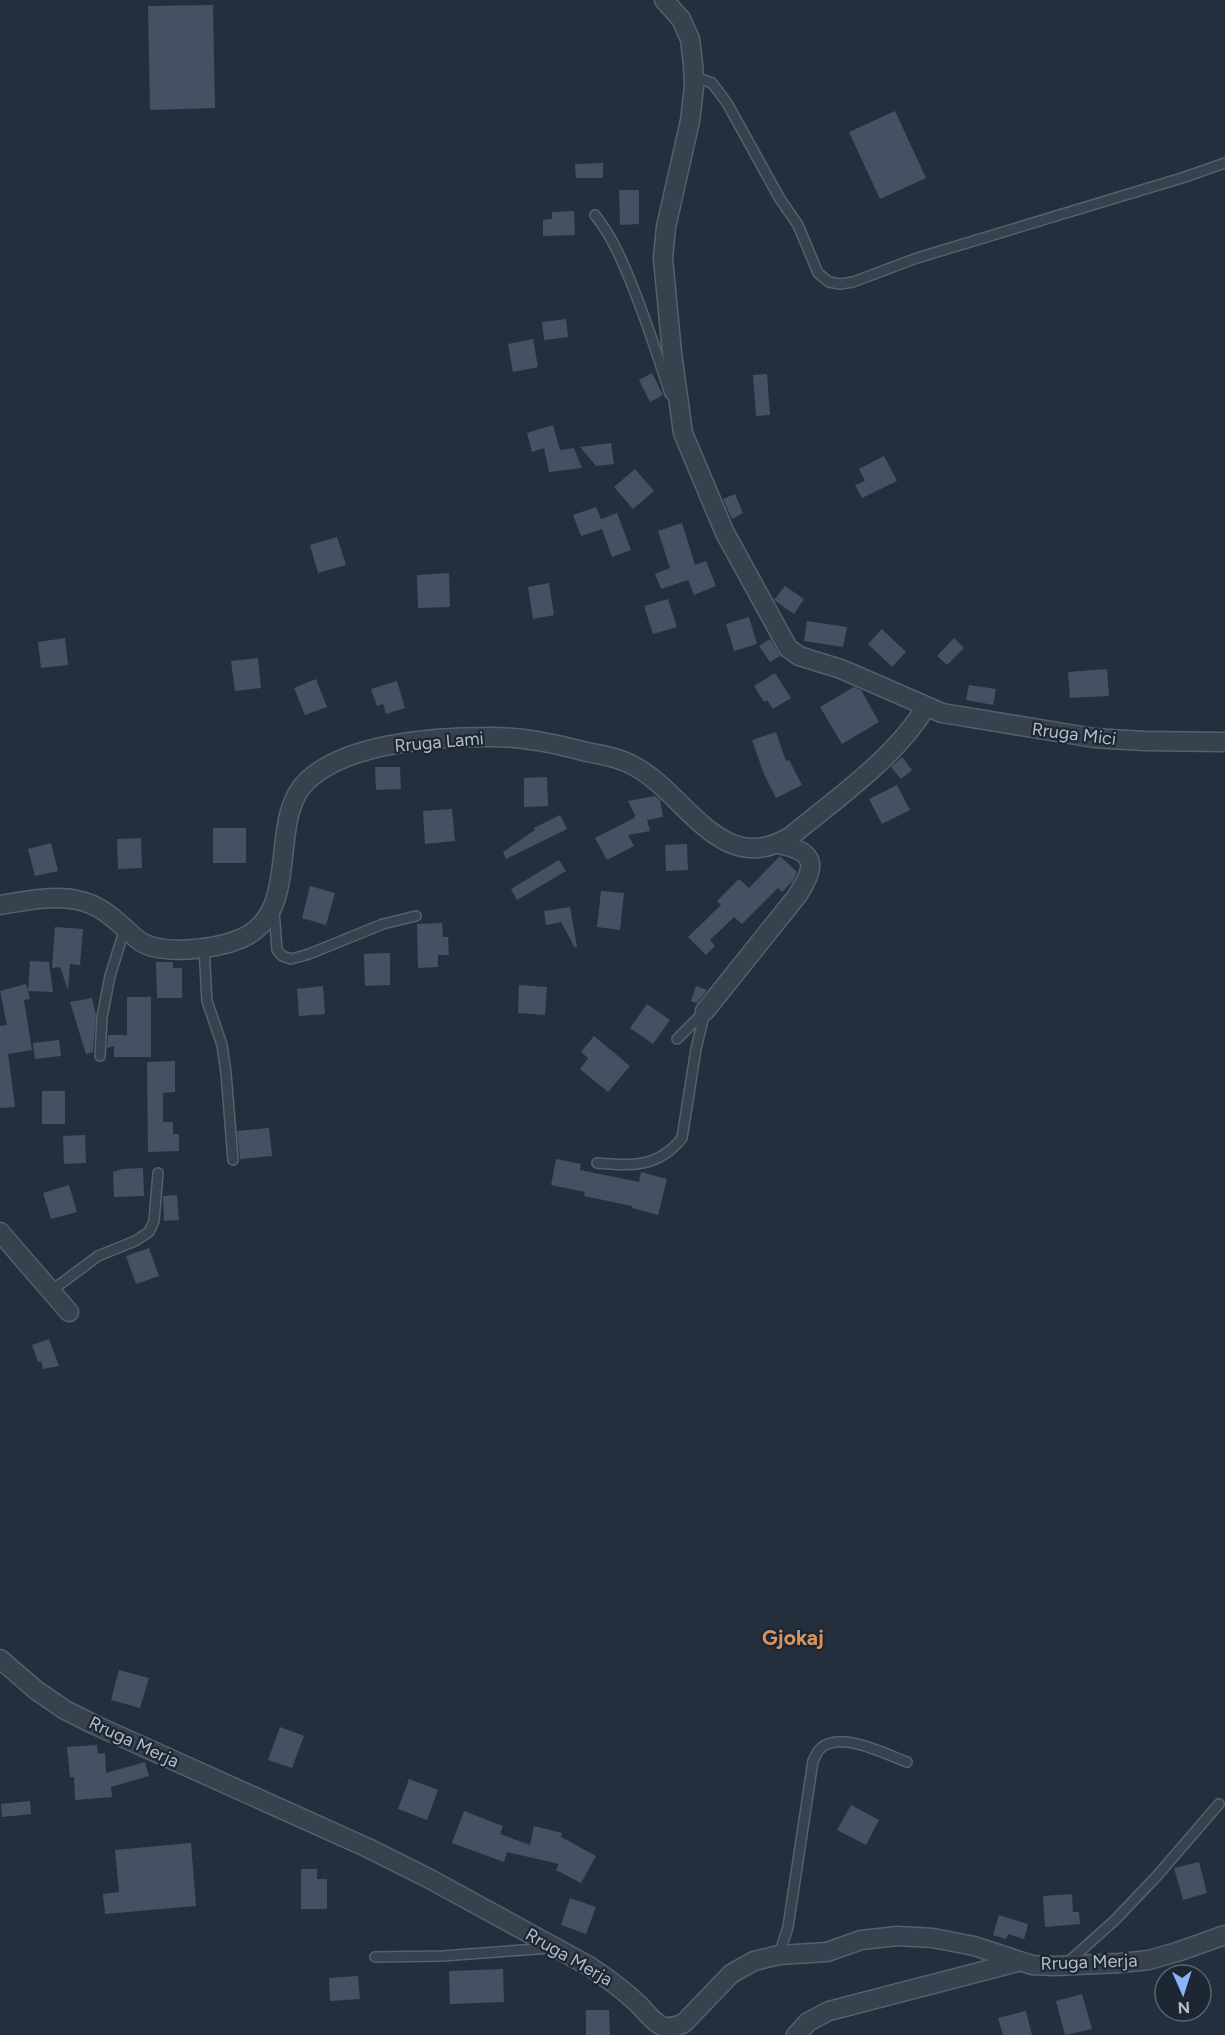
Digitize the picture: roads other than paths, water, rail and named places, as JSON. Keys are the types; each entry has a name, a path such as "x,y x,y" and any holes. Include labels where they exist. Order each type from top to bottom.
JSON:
{"street":[{"name":"Rruga Mici","path":"664,0 681,19 690,39 693,76 690,121 666,227 663,258 672,353 683,433 725,533 788,648 799,656 841,669 942,713 1094,738 1225,742"},
{"name":"Rruga Lami","path":"0,906 55,899 77,900 109,914 148,946 165,949 224,944 252,933 264,923 274,906 289,819 296,797 306,782 323,769 343,759 370,750 444,738 528,739 632,764 653,777 698,822 731,845 747,849 764,849 791,837 891,752 907,735 926,707"},
{"path":"705,1011 797,897 808,879 810,862 806,853 778,844"},
{"path":"0,1232 69,1311"},
{"name":"Rruga Merja","path":"0,1659 36,1690 75,1715 368,1848 590,1966 615,1983 654,2022 664,2027 674,2027 684,2023 731,1974 754,1961 779,1955 826,1952 861,1940 898,1936 933,1938 974,1946 1032,1965 1065,1965 1120,1964 1149,1959 1225,1935"},
{"path":"796,2035 808,2022 829,2011 1018,1962"}],"lane":[{"path":"693,76 712,83 727,103 780,199 798,225 818,273 829,282 840,284 853,282 917,258 1225,163"},
{"path":"595,215 607,230 642,309 683,433"},
{"path":"274,906 278,950 282,956 291,959 383,924 416,916"},
{"path":"100,1056 102,1017 110,976 125,928"},
{"path":"204,947 207,1001 222,1045 225,1063 233,1160"},
{"path":"676,1040 705,1011"},
{"path":"597,1163 629,1166 654,1161 673,1149 682,1138 696,1049 705,1011"},
{"path":"51,1291 98,1256 135,1241 149,1232 154,1221 158,1173"},
{"path":"779,1955 788,1927 813,1761 819,1750 829,1743 843,1741 907,1762"},
{"path":"1065,1965 1115,1920 1156,1877 1219,1804"},
{"path":"375,1957 442,1956 556,1948"}],"district":[{"name":"Gjokaj","path":"793,1638"}]}
